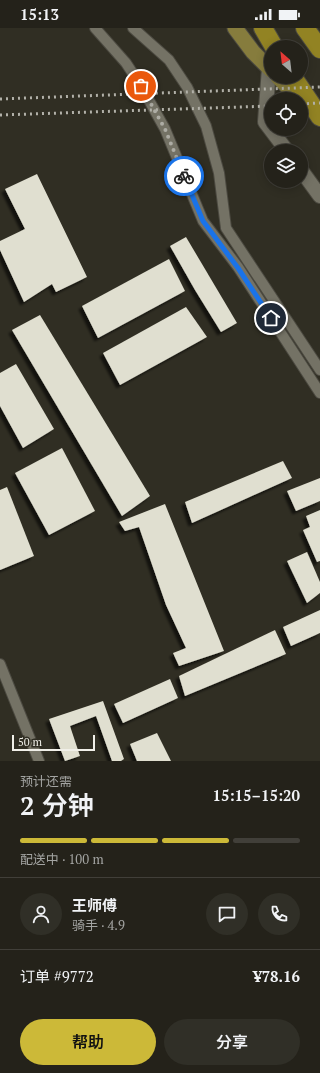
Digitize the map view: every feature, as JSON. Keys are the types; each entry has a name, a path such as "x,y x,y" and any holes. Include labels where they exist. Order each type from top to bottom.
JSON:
{"highway":[{"path":"262,28 270,40"},
{"path":"305,28 320,49"},
{"path":"298,84 320,119"}],"main road":[{"path":"235,28 253,52 264,63"},
{"path":"285,84 292,92"},
{"path":"308,108 320,119"}],"street":[{"path":"95,28 126,63 141,86 165,129 203,221 238,268 320,393"},
{"path":"133,28 169,60 187,87 206,126 219,173 226,228 320,370"},
{"path":"271,84 266,122 282,144"},
{"path":"308,180 320,196"},
{"path":"0,664 39,761"}],"building":[{"path":"37,174 87,277 56,292 52,284 24,302 0,250 0,241 25,229 5,189"},
{"path":"186,237 237,323 221,332 170,246"},
{"path":"169,259 185,291 98,338 82,306"},
{"path":"186,307 207,337 120,385 103,353"},
{"path":"40,315 150,496 122,516 12,330"},
{"path":"16,364 54,429 23,448 0,406 0,373"},
{"path":"62,448 95,511 49,535 15,473"},
{"path":"283,461 292,478 192,523 185,502"},
{"path":"320,478 320,501 296,511 287,491"},
{"path":"7,487 34,556 0,570 0,490"},
{"path":"165,504 224,651 179,666 173,653 186,648 166,605 139,527 125,531 119,522"},
{"path":"320,510 320,561 317,562 303,530 310,527 306,516"},
{"path":"307,552 320,582 320,593 307,603 287,561"},
{"path":"320,610 320,633 291,646 283,627"},
{"path":"275,630 286,654 185,696 179,676"},
{"path":"170,679 178,698 123,723 114,704"},
{"path":"103,701 124,759 121,761 112,761 96,716 70,726 80,756 65,761 49,719"},
{"path":"157,733 171,761 137,761 130,744"}],"railway":[{"path":"0,99 320,87"},
{"path":"308,104 320,103"},
{"path":"0,115 264,106"}],"way so far":[{"path":"141,86 165,129 184,176"}],"route":[{"path":"184,176 203,221 238,268 271,318"}]}
